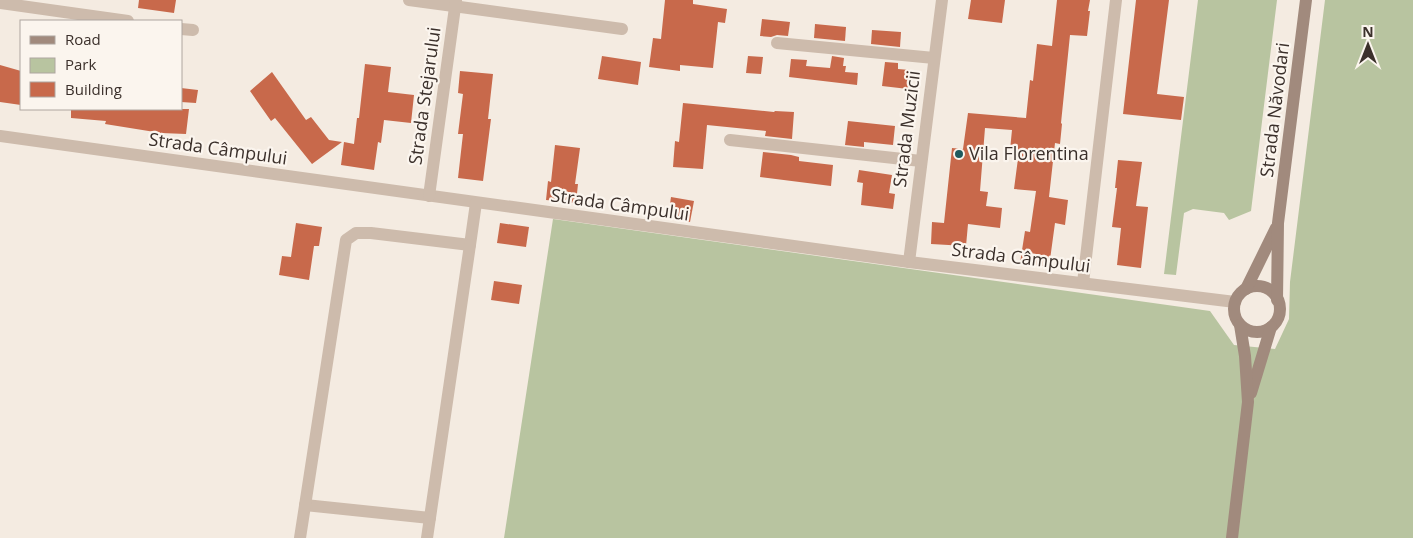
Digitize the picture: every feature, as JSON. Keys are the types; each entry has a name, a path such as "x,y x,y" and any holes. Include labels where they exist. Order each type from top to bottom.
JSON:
{"main road":[{"name":"Strada Năvodari","path":"1277,300 1278,223 1306,0"},
{"name":"Strada Năvodari","path":"1246,289 1278,223"},
{"path":"1232,538 1248,402 1271,327 1279,314 1277,300 1267,289 1260,287 1246,289 1235,302 1234,312 1240,325 1245,356 1248,402"},
{"path":"1240,325 1250,332 1258,332 1271,327"}],"street":[{"path":"409,0 456,3 622,29"},
{"name":"Strada Muzicii","path":"909,262 942,0"},
{"path":"1083,284 1116,0"},
{"path":"0,3 121,20"},
{"name":"Strada Stejarului","path":"429,196 456,3"},
{"path":"777,43 934,58"},
{"name":"Strada Câmpului","path":"0,136 909,262 1235,302"},
{"path":"730,140 921,161"},
{"path":"427,538 476,203"},
{"path":"300,538 346,240 356,233 371,233 470,245"},
{"path":"305,505 430,518"}],"green space":[{"path":"1198,0 1277,0 1251,211 1229,220 1224,213 1193,209 1184,213 1176,275 1164,274"},
{"path":"1325,0 1413,0 1413,538 504,538 553,219 1210,311 1234,345 1275,349 1289,319 1290,282"}],"building":[{"path":"139,0 176,0 174,13 138,8"},
{"path":"665,0 693,0 693,4 727,9 725,23 718,22 713,68 680,65 680,71 649,67 653,38 661,39"},
{"path":"971,0 1005,0 1002,23 968,19"},
{"path":"1057,0 1090,0 1088,11 1090,11 1087,36 1070,35 1060,144 1055,143 1049,197 1068,200 1065,225 1055,223 1049,267 1020,263 1025,231 1030,232 1036,191 1014,189 1019,151 1010,150 1012,130 985,128 980,191 988,192 986,206 1002,208 1000,228 968,224 966,246 931,244 932,222 944,223 952,148 963,149 968,113 1026,118 1030,80 1033,81 1037,44 1052,46"},
{"path":"1136,0 1169,0 1157,94 1184,97 1181,120 1123,114"},
{"path":"762,19 790,22 788,36 760,36"},
{"path":"815,24 846,27 845,41 814,38"},
{"path":"872,30 901,32 900,47 871,44"},
{"path":"602,56 641,62 638,85 598,79"},
{"path":"748,56 763,57 761,74 746,73"},
{"path":"832,56 844,58 843,66 846,66 845,72 858,73 857,85 789,77 791,59 807,60 806,66 830,68"},
{"path":"885,62 898,63 898,69 910,70 908,89 882,86"},
{"path":"365,64 391,67 388,92 414,95 411,123 384,120 381,143 378,142 374,170 341,165 344,142 354,144"},
{"path":"0,65 20,71 20,105 0,102"},
{"path":"460,71 493,74 488,119 491,119 483,181 458,178 463,134 458,134 463,94 458,93"},
{"path":"272,72 306,120 311,117 329,140 342,142 312,164 275,118 271,121 250,91"},
{"path":"182,88 198,90 196,103 182,102"},
{"path":"683,103 774,112 794,112 792,139 765,136 766,131 707,125 703,169 673,167 675,141 679,142"},
{"path":"189,109 186,134 161,133 105,124 106,121 71,118 71,110"},
{"path":"848,121 895,126 893,145 864,142 864,147 845,145"},
{"path":"555,145 580,148 575,184 578,184 576,203 546,200 548,181 551,182"},
{"path":"763,152 799,157 799,161 833,165 831,186 760,177"},
{"path":"1118,160 1142,162 1136,206 1148,207 1141,268 1117,265 1121,228 1112,227 1117,188 1115,188"},
{"path":"859,170 892,175 889,193 895,194 893,209 861,205 863,183 857,182"},
{"path":"671,197 694,201 690,222 668,218"},
{"path":"296,223 322,227 319,246 314,246 309,280 279,275 282,256 291,257"},
{"path":"500,223 529,227 526,247 497,243"},
{"path":"494,281 522,285 519,304 491,300"}],"place":[{"name":"Vila Florentina","path":"959,154"}]}
